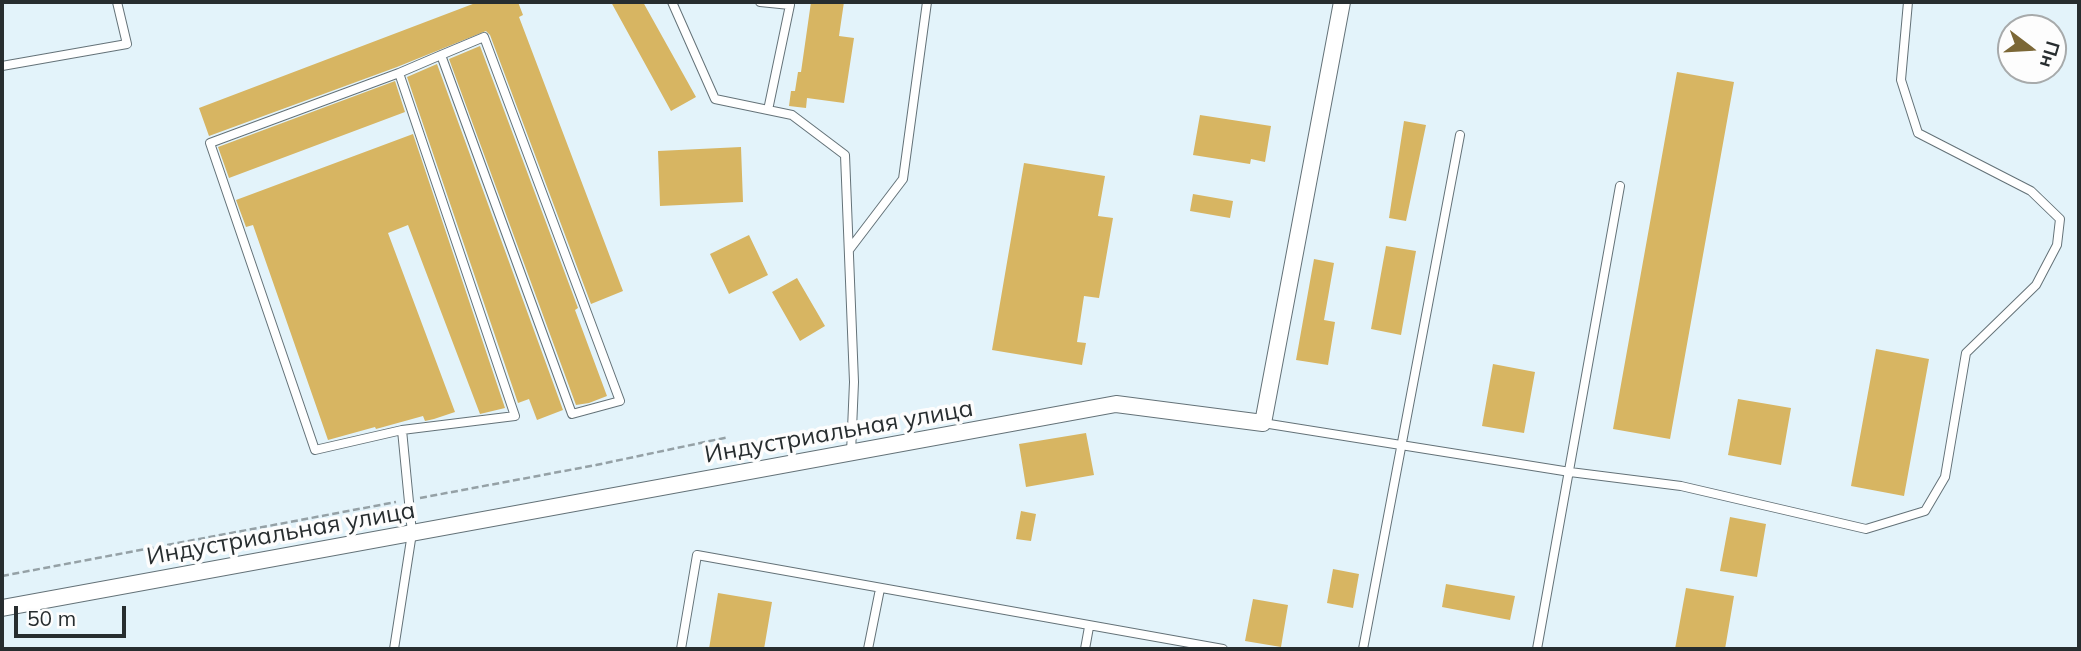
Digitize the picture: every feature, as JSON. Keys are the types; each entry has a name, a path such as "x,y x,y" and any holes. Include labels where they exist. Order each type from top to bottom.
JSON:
{"street":[{"path":"1263,423 1342,2"},
{"name":"Индустриальная улица","path":"2,608 1116,404 1263,423"}],"lane":[{"path":"2,66 127,44 117,2"},
{"path":"672,2 715,99 792,115 845,155 854,382 851,453"},
{"path":"760,2 790,5 768,110"},
{"path":"849,250 902,179 927,2"},
{"path":"1263,423 1570,472 1681,486 1866,529 1925,511 1945,477 1966,353 2036,285 2057,246 2060,219 2031,191 1918,133 1901,80 1908,2"},
{"path":"399,73 515,416 402,429 315,450 210,143 399,73 441,55 484,37 620,401 572,414 441,55"},
{"path":"1363,649 1460,135"},
{"path":"1537,649 1620,186"},
{"path":"394,649 412,533 402,429"},
{"path":"681,649 697,555 1223,649"},
{"path":"868,649 880,589"},
{"path":"1085,649 1090,627"}],"path":[{"path":"2,576 596,465 729,437"}],"building":[{"path":"478,2 518,2 523,15 519,17 623,291 591,304 490,35 486,31 397,67 209,136 199,108"},
{"path":"611,2 643,2 696,97 671,111"},
{"path":"811,2 844,2 839,36 854,38 844,103 807,98 806,108 789,106 791,91 795,91 798,72 801,72"},
{"path":"480,46 578,308 575,310 607,396 589,403 576,405 449,59"},
{"path":"437,64 563,410 537,420 529,399 518,403 407,77"},
{"path":"1677,72 1734,82 1670,439 1613,429"},
{"path":"395,81 405,112 229,178 218,147"},
{"path":"1200,115 1271,126 1265,162 1251,159 1250,164 1193,155"},
{"path":"1404,121 1426,125 1406,221 1389,218"},
{"path":"413,134 505,408 480,414 408,225 388,233 455,412 425,421 423,416 328,440 253,225 246,227 236,200"},
{"path":"741,147 743,202 660,206 658,151"},
{"path":"1024,163 1105,176 1098,216 1113,218 1099,298 1084,296 1077,342 1086,343 1082,365 992,350"},
{"path":"1193,194 1233,201 1230,218 1190,211"},
{"path":"749,235 768,275 729,294 710,254"},
{"path":"1386,246 1416,251 1401,335 1371,329"},
{"path":"1314,259 1334,263 1324,320 1335,322 1328,365 1296,360"},
{"path":"797,278 825,326 800,341 772,292"},
{"path":"1876,349 1929,359 1904,496 1851,486"},
{"path":"1493,364 1535,372 1524,433 1482,426"},
{"path":"1738,399 1791,408 1781,465 1728,455"},
{"path":"1086,433 1094,475 1026,487 1019,444"},
{"path":"1021,511 1036,514 1031,541 1016,539"},
{"path":"1730,517 1766,524 1757,577 1720,571"},
{"path":"1333,569 1359,574 1353,608 1327,603"},
{"path":"1446,584 1515,596 1510,620 1442,607"},
{"path":"1686,588 1734,596 1725,649 1675,649"},
{"path":"718,593 772,602 764,649 709,649"},
{"path":"1253,599 1288,605 1281,647 1245,641"}]}
